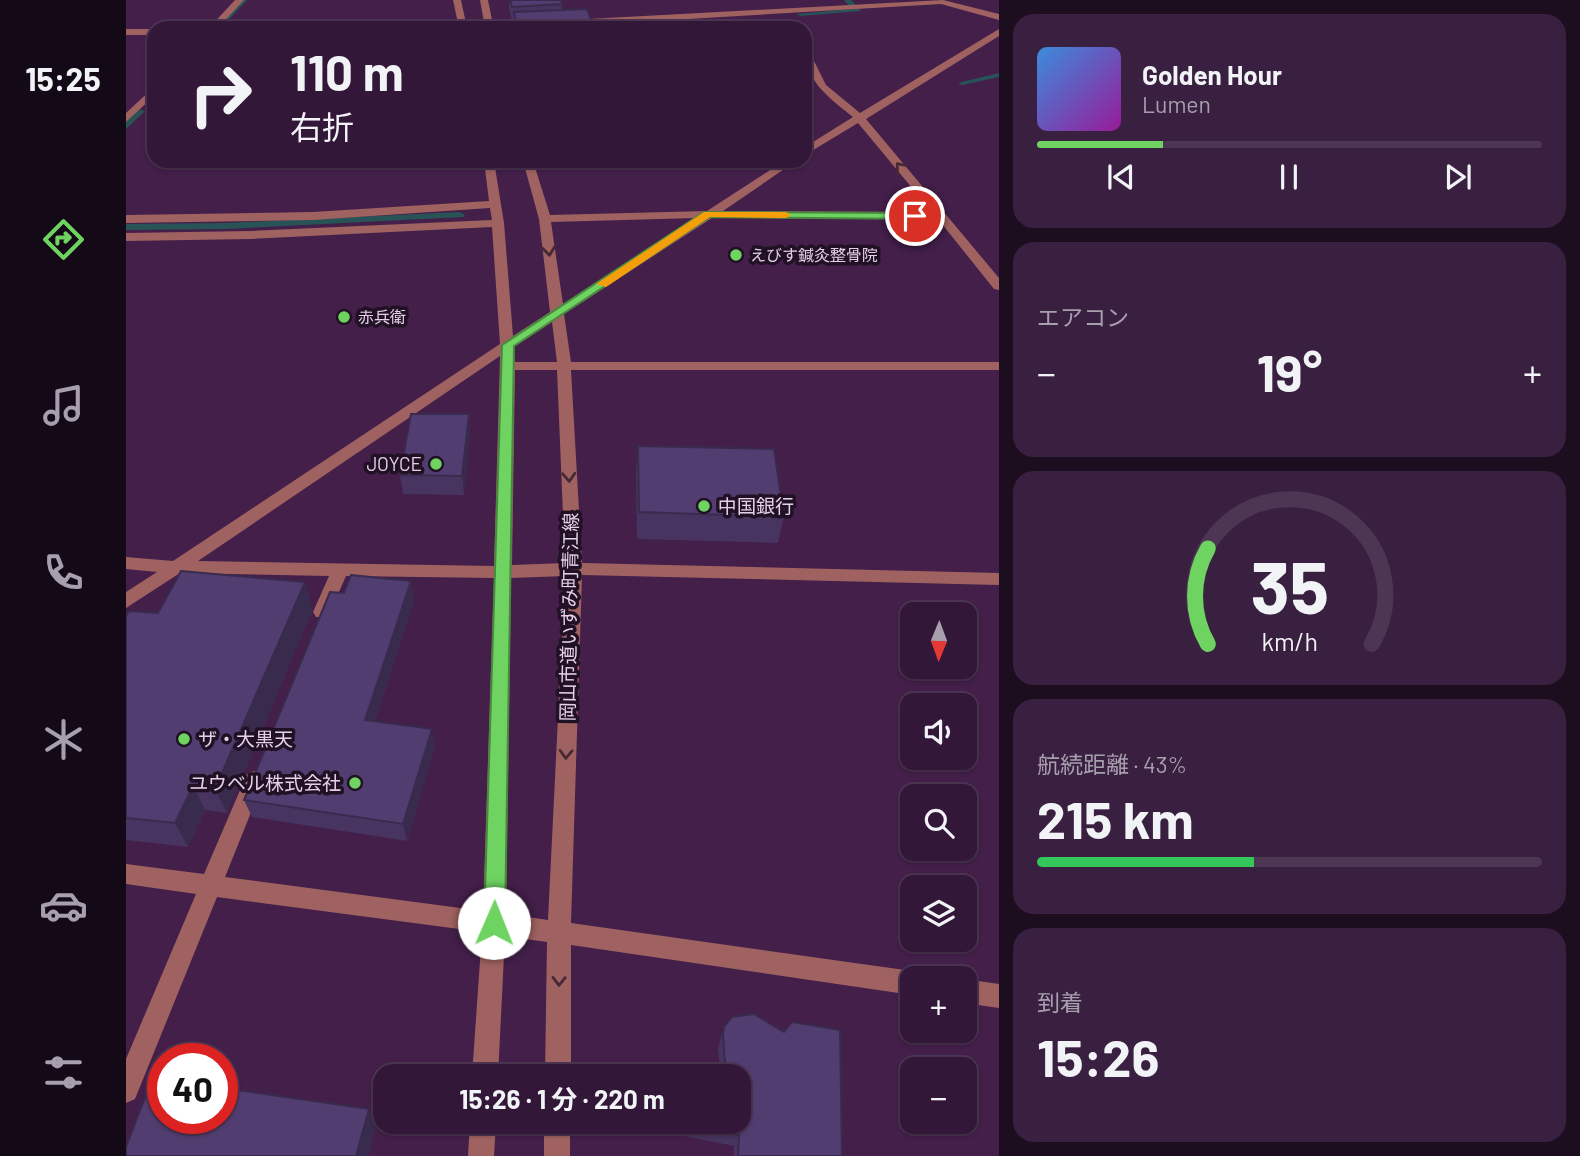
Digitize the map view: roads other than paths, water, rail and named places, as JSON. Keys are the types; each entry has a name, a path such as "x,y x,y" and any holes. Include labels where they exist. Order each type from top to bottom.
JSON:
{"street":[{"path":"220,21 240,0"},
{"path":"457,0 462,21"},
{"path":"484,0 488,21"},
{"path":"637,21 786,15 939,1 999,17"},
{"path":"126,32 147,32"},
{"path":"812,147 859,117 940,72 999,32"},
{"path":"812,67 822,87 859,117 999,286"},
{"path":"812,88 822,87"},
{"path":"126,119 147,98"},
{"path":"126,104 147,104"},
{"path":"486,1064 494,923 508,366 498,223 490,168"},
{"name":"岡山市道いずみ町青江線","path":"530,168 545,219 564,365 573,569 559,933 558,1064"},
{"path":"126,601 508,345 780,168"},
{"path":"126,219 313,216 494,204"},
{"path":"545,219 708,214 941,216"},
{"path":"126,237 251,235 498,223"},
{"path":"508,366 999,366"},
{"path":"126,563 174,568 503,572 573,569 999,579"},
{"path":"314,633 340,570"},
{"path":"126,1090 263,759"},
{"path":"126,874 494,923 900,982"},
{"path":"977,993 999,996"},
{"path":"481,1156 482,1134"},
{"path":"557,1134 557,1156"}],"waterway":[{"path":"224,21 244,0"},
{"path":"800,14 858,11 847,0"},
{"path":"962,83 999,75"},
{"path":"126,127 141,111"},
{"path":"126,227 225,226 460,215"}],"place":[{"name":"えびす鍼灸整骨院","path":"736,255"},
{"name":"赤兵衛","path":"344,317"},
{"name":"JOYCE","path":"436,464"},
{"name":"中国銀行","path":"704,506"},
{"name":"ザ・大黒天","path":"184,739"},
{"name":"ユウベル株式会社","path":"355,783"}]}
